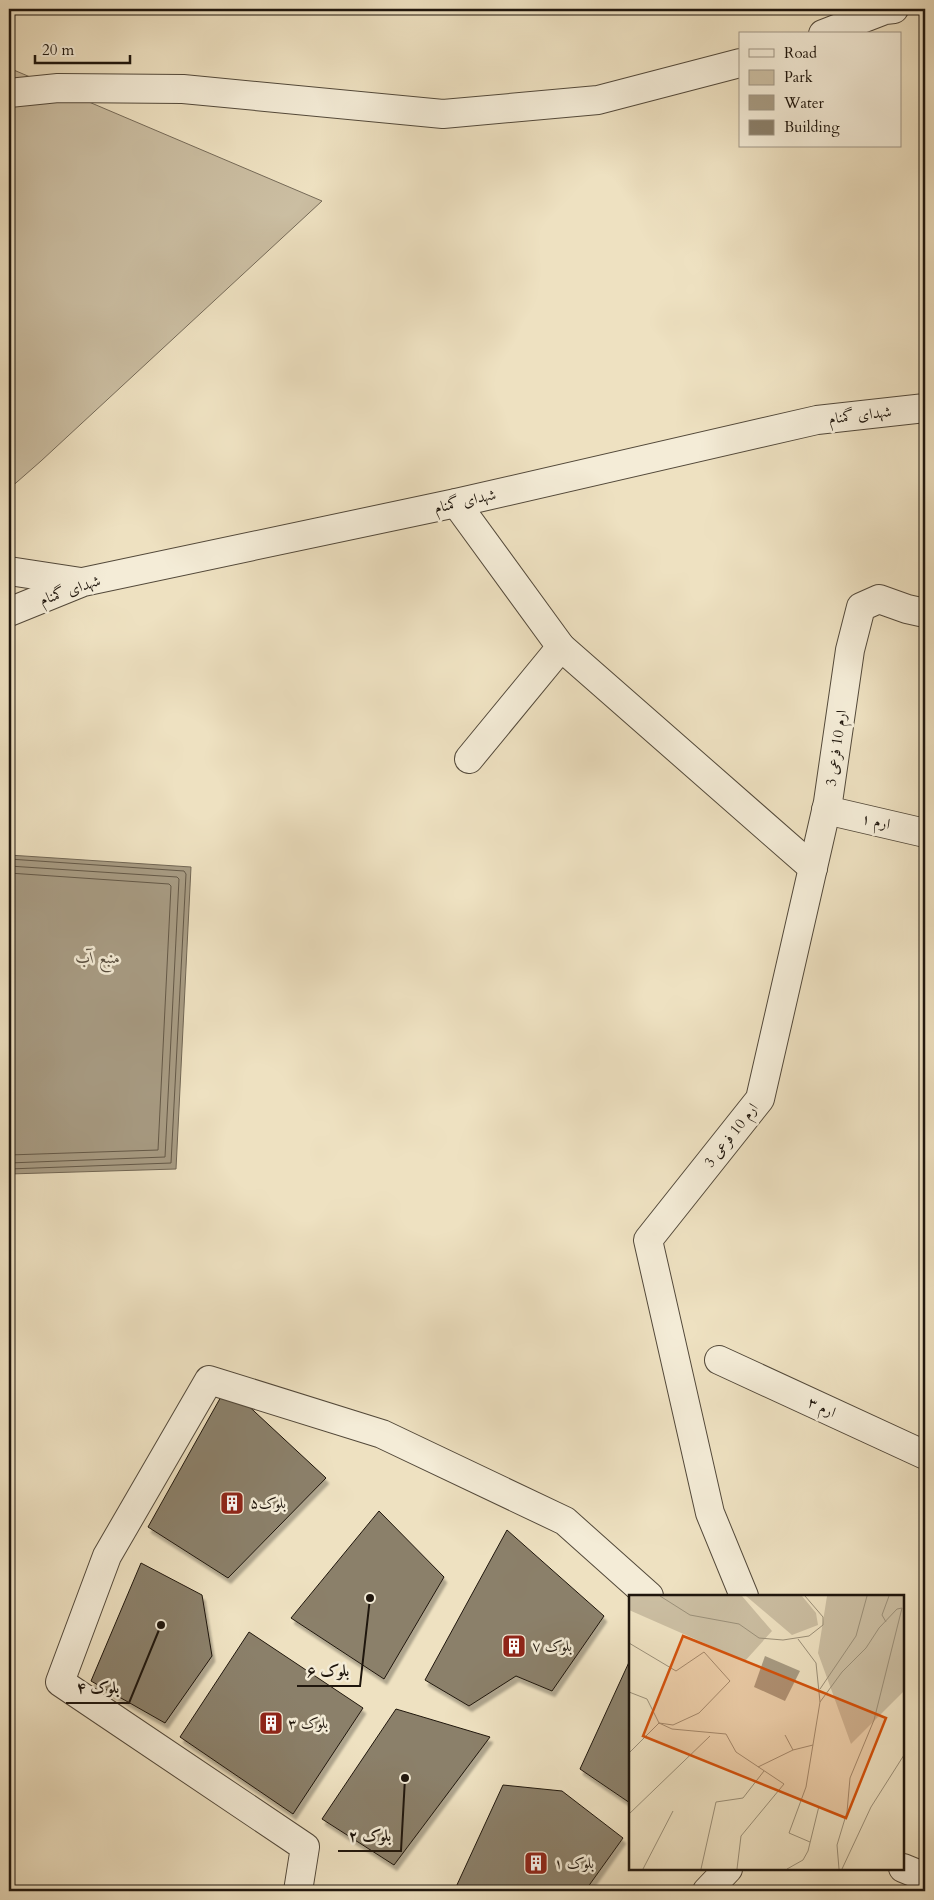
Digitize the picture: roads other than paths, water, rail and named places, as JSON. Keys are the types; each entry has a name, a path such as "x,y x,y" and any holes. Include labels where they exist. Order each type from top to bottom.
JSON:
{"street":[{"path":"828,32 885,10 894,9"},
{"path":"9,93 58,88 183,89 443,114 598,100 739,63"},
{"name":"شهدای گمنام","path":"9,612 82,582 456,503 818,420 925,408"},
{"path":"456,503 562,647 812,868"},
{"path":"9,571 82,582"},
{"name":"ارم 10 فرعی 3","path":"744,1595 710,1513 648,1240 760,1099 826,810 850,650 861,607 879,599 925,613"},
{"path":"469,759 562,647"},
{"name":"ارم ۱","path":"826,810 925,833"},
{"name":"ارم ۳","path":"719,1360 925,1455"},
{"path":"298,1891 305,1848 60,1682 107,1556 209,1380 382,1434 566,1521 648,1595"},
{"path":"904,1868 925,1877"},
{"path":"708,1891 727,1870"}],"water":[{"name":"منبع آب","path":"9,855 191,867 176,1169 9,1174"}],"place":[{"name":"بلوک۵","path":"232,1503"},
{"name":"بلوک ۶","path":"370,1598"},
{"name":"بلوک ۴","path":"161,1625"},
{"name":"بلوک ۷","path":"514,1646"},
{"name":"بلوک ۳","path":"271,1723"},
{"name":"بلوک ۲","path":"405,1778"},
{"name":"بلوک ۱","path":"536,1863"}]}
